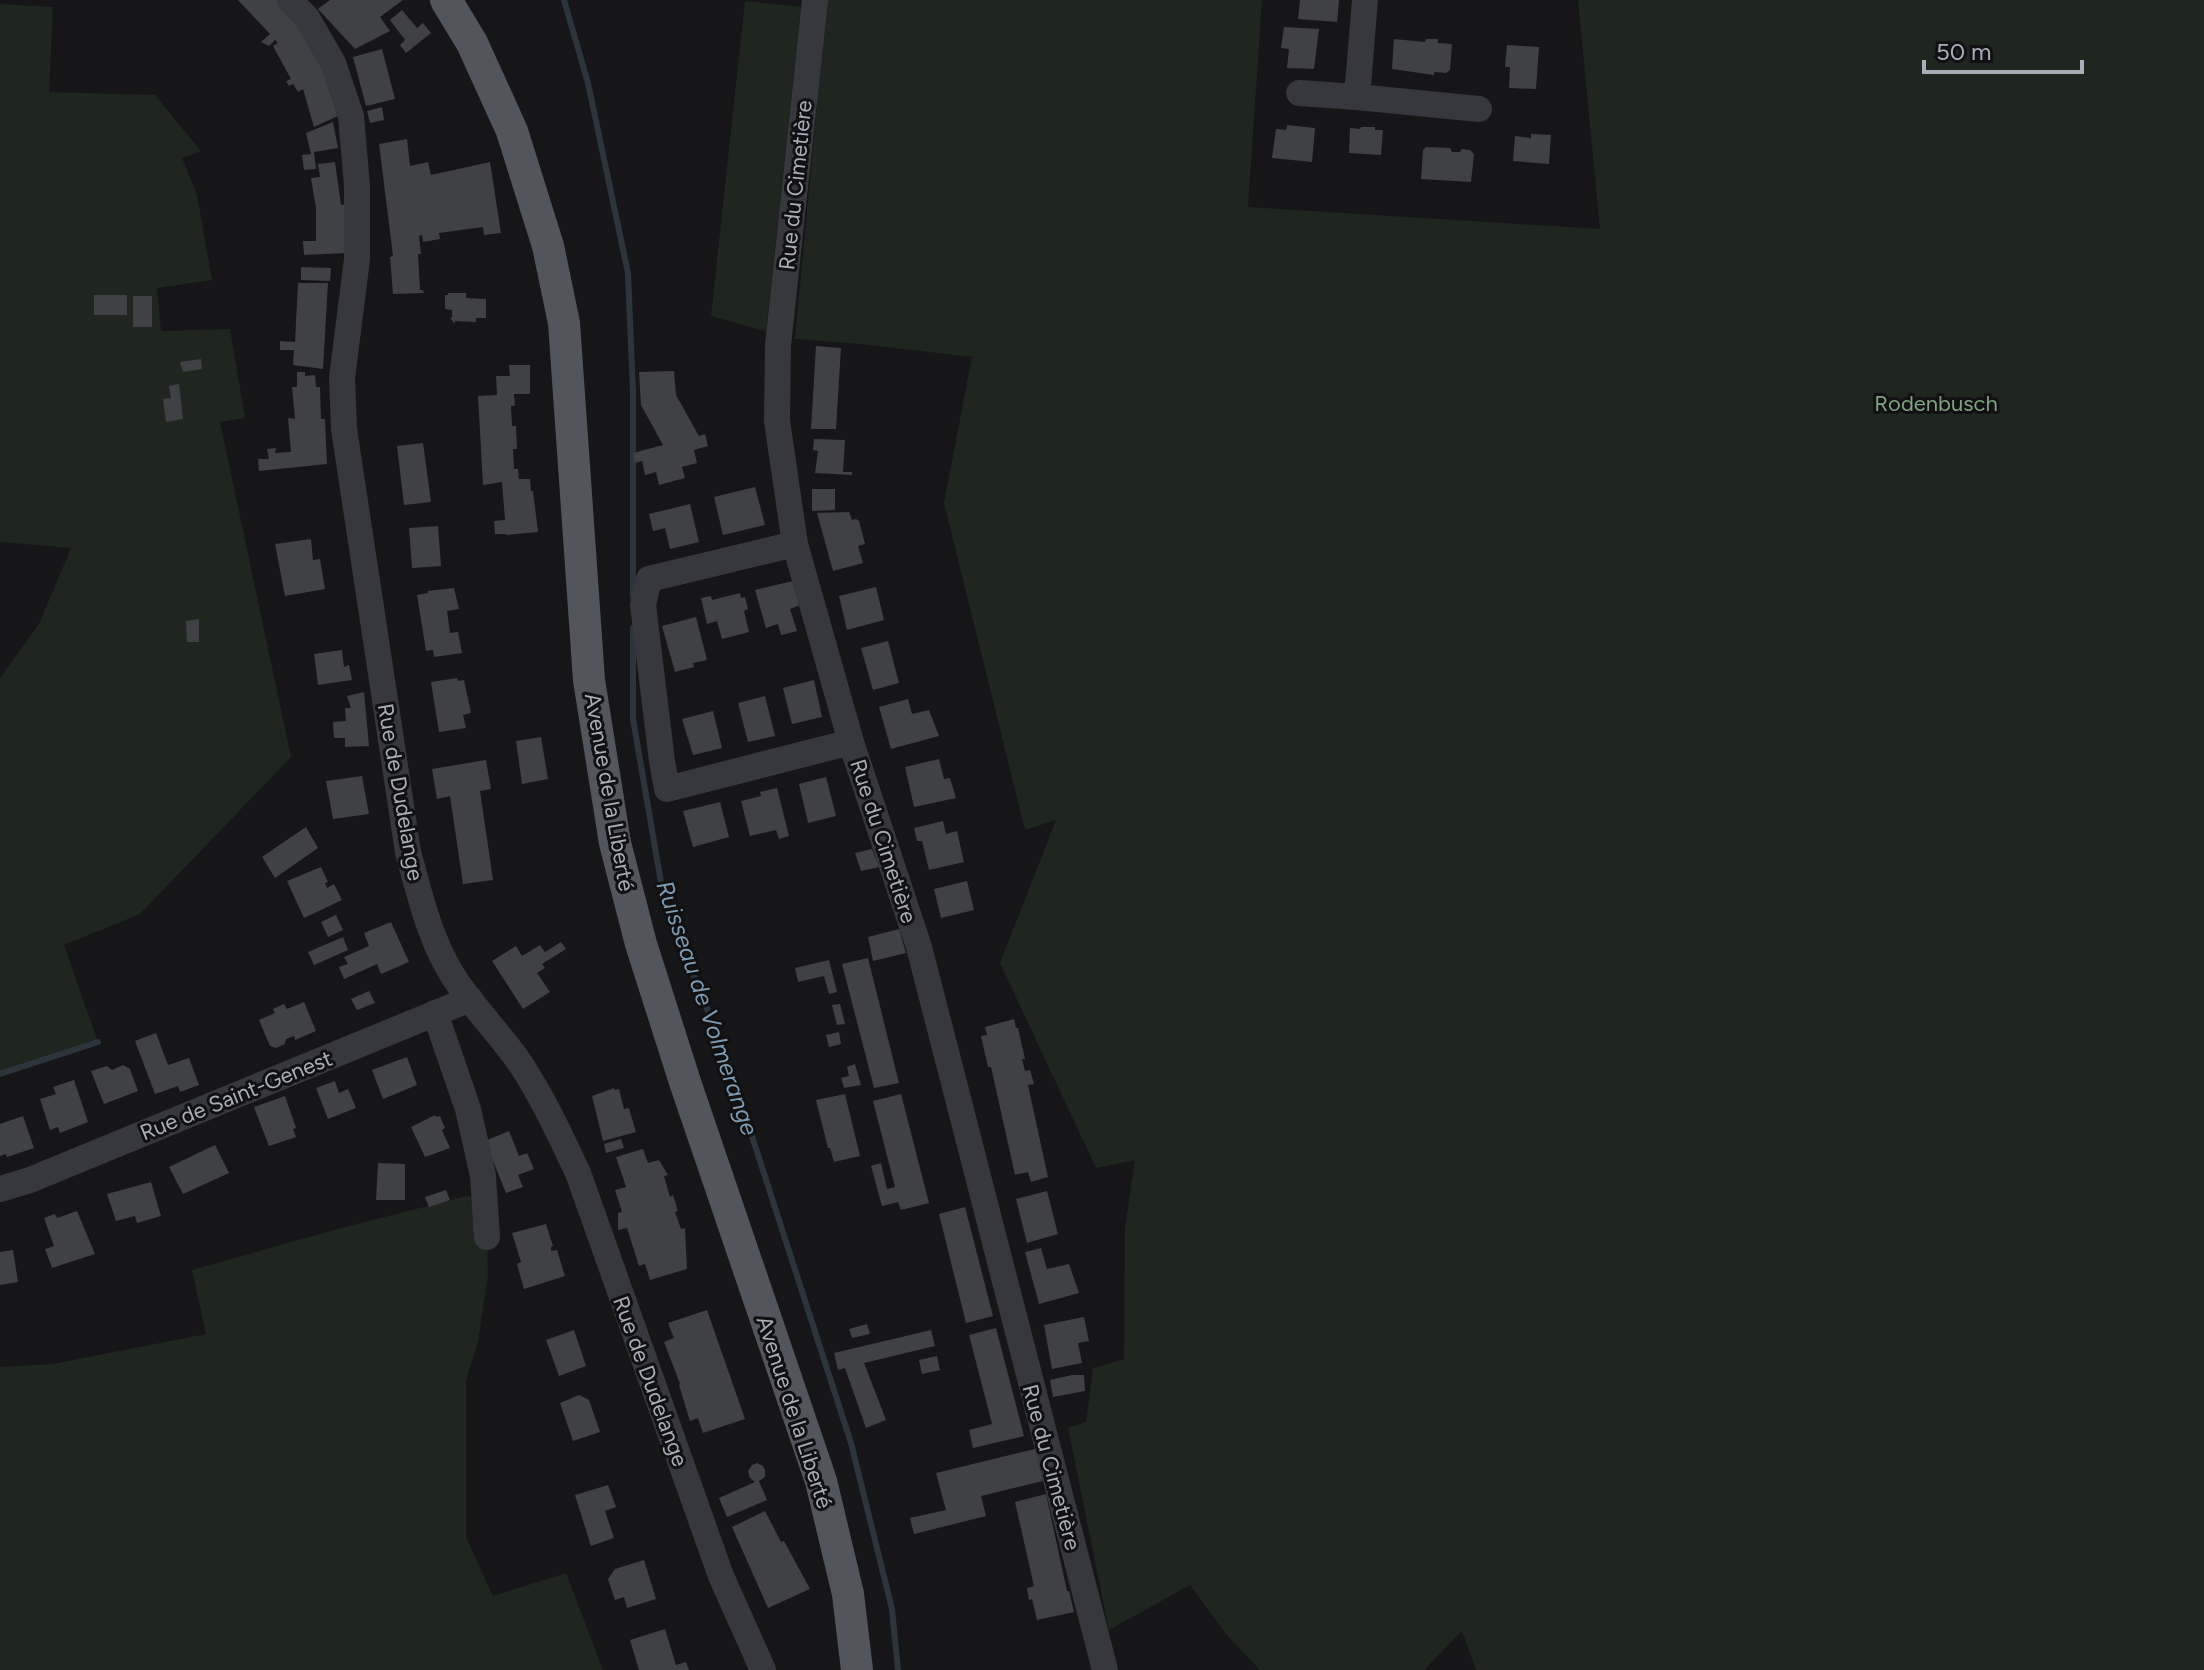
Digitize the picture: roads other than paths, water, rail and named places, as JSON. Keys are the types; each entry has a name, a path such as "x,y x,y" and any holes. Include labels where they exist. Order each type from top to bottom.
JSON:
{"main road":[{"name":"Avenue de la Liberté","path":"446,0 472,43 512,131 548,246 564,323 589,680 615,843 641,944 685,1082 821,1481 848,1594 857,1670"}],"street":[{"name":"Rue de Dudelange","path":"290,0 307,18 333,63 351,116 357,186 357,259 342,378 344,429 405,837 425,917 444,960 520,1063 554,1121 578,1173 721,1576 763,1670"},
{"name":"Rue du Cimetière","path":"815,0 778,345 777,421 795,544 851,742 919,947 1105,1670"},
{"path":"1357,97 1365,0"},
{"path":"1299,93 1479,109"},
{"path":"795,544 649,579 643,605 667,789 851,742"},
{"name":"Rue de Saint-Genest","path":"0,1189 30,1180 470,999"},
{"path":"435,1013 471,1123 483,1176 487,1237"}],"waterway":[{"name":"Ruisseau de Volmerange","path":"564,0 588,83 628,273 633,392 633,597"},
{"name":"Ruisseau de Volmerange","path":"633,628 633,719 664,900 728,1062 851,1443 892,1609 898,1670"},
{"path":"0,1074 98,1042"}],"park label":[{"name":"Rodenbusch","path":"1936,403"}]}
